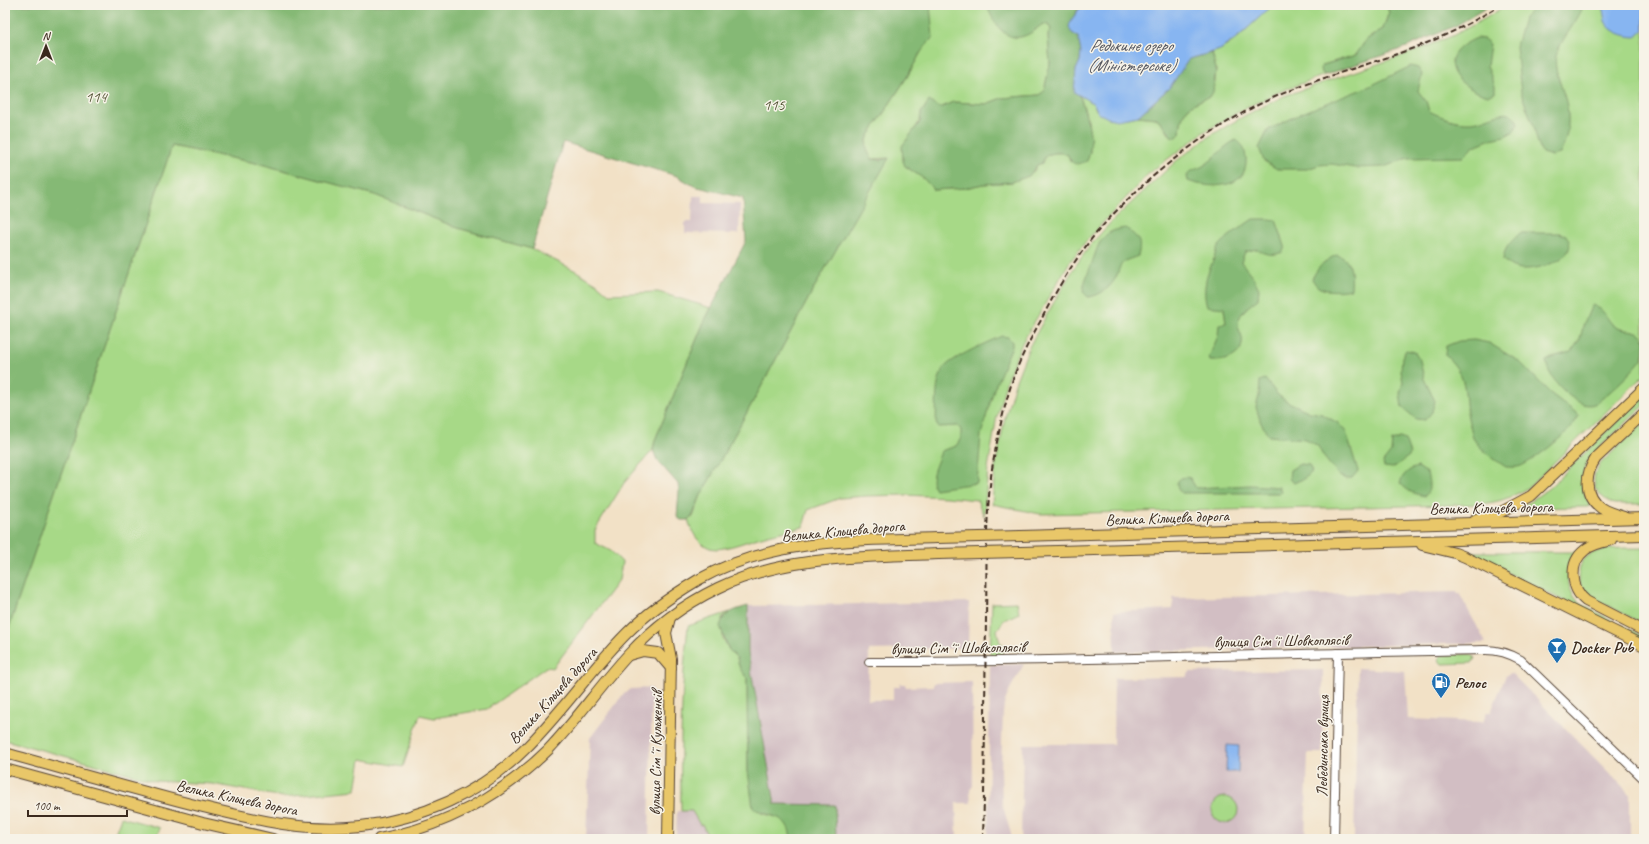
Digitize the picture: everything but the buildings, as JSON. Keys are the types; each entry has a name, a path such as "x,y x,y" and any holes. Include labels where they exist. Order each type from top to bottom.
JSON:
{"main road":[{"path":"1460,523 1501,512 1531,496 1644,388"},
{"path":"1628,519 1600,508 1589,491 1588,475 1596,458 1644,413"},
{"name":"Велика Кільцева дорога","path":"5,753 141,791 287,826 335,828 362,826 410,816 452,800 498,772 522,752 544,730 626,634 654,609 699,580 734,564 781,550 840,542 937,538 1644,518"},
{"path":"1630,535 1599,543 1584,550 1576,561 1573,576 1574,584 1586,602 1644,631"},
{"name":"Велика Кільцева дорога","path":"378,839 417,829 447,819 473,806 512,781 549,749 628,655 655,629 690,604 719,588 737,580 779,568 824,560 938,554 1644,535"},
{"path":"1402,541 1434,547 1465,557 1644,646"},
{"name":"вулиця Сімʼї Кульженків","path":"668,839 671,659 666,633 670,618"},
{"name":"вулиця Сімʼї Кульженків","path":"628,655 643,651 658,653 671,668"},
{"name":"Велика Кільцева дорога","path":"5,769 203,823 273,839"}],"street":[{"name":"вулиця Сімʼї Шовкоплясів","path":"869,662 986,661 1485,650 1500,651 1521,660 1644,779"},
{"name":"Лебединська вулиця","path":"1334,839 1338,653"}],"shaded area":[{"path":"693,196 703,196 703,203 740,204 739,234 685,233 685,222 692,222"},
{"path":"1459,593 1486,643 1115,652 1114,612 1173,609 1173,598"},
{"path":"969,602 968,648 869,650 868,700 893,700 893,687 900,687 900,684 905,684 906,687 933,686 934,683 972,682 973,786 970,790 971,803 956,803 957,839 836,839 835,805 775,804 748,653 748,606"},
{"path":"1024,664 1010,689 1004,704 1003,713 1001,771 1002,803 1011,834 1011,839 988,839 990,665"},
{"path":"1358,668 1405,671 1408,719 1483,722 1487,712 1491,712 1506,675 1511,673 1630,794 1630,839 1354,839"},
{"path":"1323,670 1322,753 1308,753 1305,839 1021,839 1023,744 1113,744 1114,678 1186,677 1190,672"},
{"path":"652,688 649,839 586,839 590,738 623,695 630,689"},
{"path":"677,811 692,811 700,825 702,824 709,839 676,839"}],"green space":[{"path":"5,5 930,5 933,37 921,52 907,77 868,137 867,148 872,159 881,160 889,158 814,288 701,495 692,517 688,520 681,520 677,517 679,492 678,484 657,460 653,450 655,440 704,322 746,241 743,198 694,186 677,176 563,142 532,249 458,228 375,195 261,164 172,146 5,639"},
{"path":"930,5 987,5 988,9 1048,25 1051,29 1048,35 1050,64 1044,91 1039,95 1002,98 986,104 953,102 940,108 929,102 921,113 920,121 903,146 905,166 925,179 934,190 1012,182 1034,171 1037,165 1042,163 1046,155 1062,153 1068,155 1070,161 1090,153 1088,119 1079,94 1094,104 1096,110 1128,118 1138,116 1156,118 1162,123 1169,134 1180,134 1182,119 1187,109 1196,102 1210,97 1215,83 1216,69 1212,53 1221,49 1237,38 1273,5 1386,5 1389,12 1383,29 1366,40 1356,55 1323,65 1322,73 1325,75 1281,91 1240,111 1204,132 1149,173 1087,240 1069,263 1022,343 1007,379 997,416 988,468 984,516 977,500 905,495 840,498 808,510 803,527 721,549 705,546 696,537 688,520 693,517 701,495 814,288 888,158 872,159 867,152 866,145 868,137 907,77 921,52"},
{"path":"987,5 1091,5 1089,7 1079,8 1073,19 1071,32 1078,37 1081,52 1080,61 1076,70 1076,93 1079,94 1089,128 1091,145 1090,153 1087,161 1078,164 1073,163 1068,155 1062,153 1046,155 1042,163 1037,165 1029,176 1012,182 934,190 924,179 905,166 903,161 902,146 920,122 921,113 929,101 940,108 953,102 986,104 1002,98 1039,95 1044,91 1050,64 1048,35 1051,29 1048,25 1043,24 1027,35 1017,37 1011,36 1000,29 996,24"},
{"path":"1386,5 1491,5 1457,25 1407,47 1325,75 1322,73 1321,68 1323,65 1356,55 1366,40 1383,29 1389,12"},
{"path":"1506,5 1644,5 1644,375 1530,486 1503,500 1466,505 1040,514 992,504 995,468 1005,418 1015,383 1029,347 1074,268 1092,243 1111,222 1175,162 1208,137 1244,116 1284,96 1413,52 1452,36 1486,18"},
{"path":"1537,5 1584,5 1558,49 1555,60 1556,70 1568,110 1568,125 1560,154 1552,156 1542,153 1521,93 1516,46 1524,18"},
{"path":"1477,38 1484,39 1490,44 1487,66 1495,86 1495,93 1488,96 1465,85 1457,78 1452,70 1452,61 1455,53 1463,45"},
{"path":"1212,53 1216,69 1213,92 1210,97 1196,102 1187,109 1182,119 1180,134 1177,137 1172,137 1157,118 1138,116 1170,87 1189,59"},
{"path":"1411,66 1418,68 1422,74 1418,91 1426,101 1429,111 1460,122 1477,121 1504,113 1509,114 1514,117 1518,123 1514,131 1505,136 1491,139 1474,146 1463,157 1408,158 1384,167 1355,168 1332,164 1319,165 1307,169 1277,169 1264,161 1259,148 1268,130 1302,113 1370,86"},
{"path":"1236,140 1243,148 1246,158 1245,169 1241,176 1235,181 1216,186 1197,184 1188,181 1187,176 1190,172 1207,163"},
{"path":"172,146 261,164 375,195 458,228 532,249 576,271 596,283 609,294 658,292 711,308 655,440 653,450 624,483 595,530 595,543 611,551 622,562 619,580 553,668 546,667 487,709 434,718 420,715 403,767 361,759 356,790 283,797 212,784 156,781 5,740 5,639"},
{"path":"1253,219 1276,220 1285,246 1283,252 1276,254 1266,254 1256,249 1245,252 1241,262 1253,277 1259,289 1258,299 1242,313 1240,317 1238,328 1242,337 1241,349 1228,359 1210,361 1209,357 1218,336 1219,324 1226,323 1224,308 1207,306 1205,289 1207,278 1216,250 1234,232"},
{"path":"1126,228 1134,234 1138,240 1140,246 1138,256 1127,260 1122,264 1115,279 1109,287 1097,295 1088,297 1083,292 1084,285 1098,246 1110,232"},
{"path":"1520,233 1559,233 1566,235 1570,247 1566,254 1560,259 1546,266 1529,269 1514,267 1503,260 1505,251"},
{"path":"1337,255 1346,260 1349,264 1351,273 1351,289 1339,291 1322,289 1318,287 1312,279 1314,275 1326,261"},
{"path":"1592,305 1600,309 1613,325 1621,329 1640,334 1644,339 1645,349 1642,359 1621,381 1594,404 1588,405 1582,404 1564,391 1554,380 1546,361 1556,356 1571,352 1580,339 1584,323"},
{"path":"1002,336 1008,337 1012,342 1012,346 994,389 981,435 977,483 935,489 932,480 941,451 956,446 961,438 961,430 958,426 938,427 936,423 937,388 941,374 944,368 954,359"},
{"path":"1474,340 1489,343 1520,362 1550,393 1579,415 1570,428 1554,444 1519,467 1506,467 1484,451 1473,438 1467,415 1463,381 1454,364 1445,355 1446,346 1459,341"},
{"path":"1406,350 1415,352 1420,360 1424,379 1435,401 1432,412 1425,420 1416,419 1402,407 1400,393 1403,382 1401,371 1402,357"},
{"path":"1265,379 1278,395 1286,401 1310,412 1322,414 1338,423 1346,432 1358,471 1352,478 1346,479 1339,476 1323,456 1318,446 1306,439 1269,436 1261,423 1256,407 1259,396 1260,381"},
{"path":"1644,395 1644,406 1591,455 1587,461 1583,474 1583,486 1590,505 1589,507 1521,508 1549,488"},
{"path":"1644,422 1644,504 1610,503 1599,494 1595,488 1595,473 1600,464"},
{"path":"1400,438 1405,440 1410,454 1409,456 1393,468 1384,467 1383,462 1391,452 1392,441"},
{"path":"1300,464 1309,465 1312,472 1305,478 1294,483 1289,479 1290,470"},
{"path":"1418,467 1427,473 1429,488 1425,496 1411,492 1400,483 1407,472"},
{"path":"1180,478 1190,478 1196,488 1251,485 1279,487 1281,491 1279,493 1181,493 1178,489 1177,483"},
{"path":"1644,548 1644,624 1590,597 1582,587 1579,575 1581,565 1586,557 1594,553 1614,549"},
{"path":"1470,552 1576,552 1572,558 1568,571 1569,585 1575,598 1585,606 1644,637 1644,641 1470,554"},
{"path":"1017,602 1019,613 1004,620 997,630 1000,643 1003,644 1003,657 992,657 990,654 992,603"},
{"path":"748,606 748,653 775,804 835,805 836,839 791,839 790,831 783,821 753,808 748,771 747,678 740,669 737,658 729,650 720,626 724,618 731,612"},
{"path":"730,612 722,618 723,638 729,650 737,658 740,669 747,678 748,771 761,813 780,818 790,828 791,839 709,839 702,824 700,825 692,811 681,811 682,718 688,626"},
{"path":"1471,654 1475,658 1472,663 1442,664 1438,659 1442,655"},
{"path":"1225,797 1234,801 1238,810 1234,819 1225,823 1216,819 1212,810 1216,801"},
{"path":"121,817 160,828 156,839 113,839"}],"water":[{"name":"Редькине озеро (Міністерське)","path":"1091,5 1273,5 1239,36 1220,50 1189,59 1170,87 1138,116 1117,120 1108,118 1098,113 1094,104 1074,92 1076,70 1080,61 1081,52 1078,37 1071,32 1069,26 1080,8 1089,7"},
{"path":"1602,5 1644,5 1644,30 1636,37 1623,35 1614,31 1605,21"},
{"path":"1227,745 1239,746 1238,772 1226,772"}],"railway":[{"path":"983,839 987,543 988,506 992,469 1003,414 1015,374 1028,344 1075,261 1105,223 1159,171 1199,140 1241,114 1281,94 1434,40 1468,24 1500,5"}],"place":[{"name":"Docker Pub","path":"1557,664"},
{"name":"Релос","path":"1441,699"}],"park label":[{"name":"114","path":"96,96"},
{"name":"115","path":"774,104"}]}
